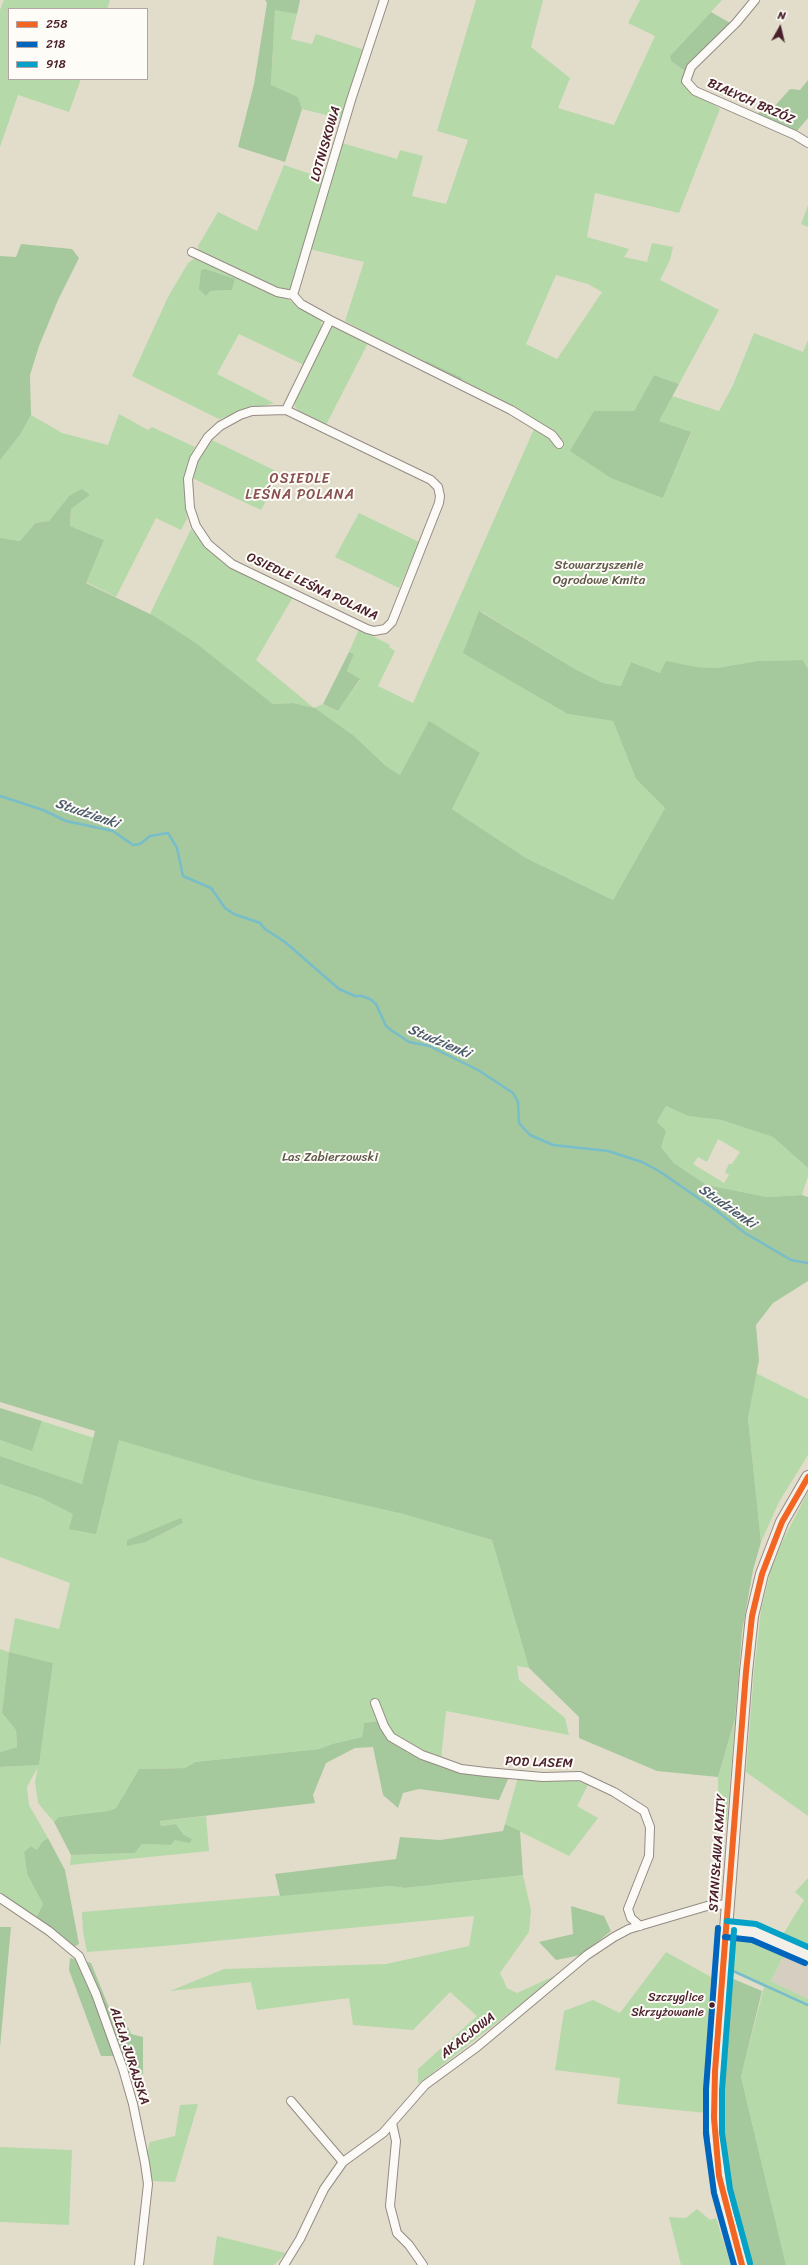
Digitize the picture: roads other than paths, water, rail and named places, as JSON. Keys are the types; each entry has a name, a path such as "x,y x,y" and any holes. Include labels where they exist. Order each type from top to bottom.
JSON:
{"main road":[{"name":"STANISŁAWA KMITY","path":"742,2265 722,2190 714,2134 715,2071 746,1672 754,1606 762,1574 777,1533 808,1477"},
{"path":"726,1929 754,1932 808,1956"}],"street":[{"name":"LOTNISKOWA","path":"293,295 351,100 384,0"},
{"name":"BIAŁYCH BRZÓZ","path":"755,0 736,23 691,67 686,81 695,91 795,134 808,143"},
{"path":"192,252 277,292 293,295 301,304 330,320 511,410 552,435 559,444"},
{"path":"286,410 330,320"},
{"name":"OSIEDLE LEŚNA POLANA","path":"286,410 431,480 438,487 440,496 439,503 392,622 385,629 374,631 367,630 232,564 208,544 196,526 188,496 188,479 194,459 208,437 220,426 240,415 252,411 286,410"},
{"name":"POD LASEM","path":"375,1703 384,1726 392,1737 422,1755 461,1769 543,1777 580,1776 614,1792 644,1811 650,1827 649,1856 628,1909 631,1918 640,1926"},
{"name":"ALEJA JURAJSKA","path":"0,1898 49,1931 79,1956 96,1994 123,2068 133,2104 146,2170 148,2184 139,2265"},
{"name":"AKACJOWA","path":"286,2264 300,2240 324,2189 343,2162 383,2133 425,2085 477,2047 587,1955 614,1937 630,1929 707,1906 728,1904"},
{"path":"291,2102 343,2162"},
{"path":"392,2123 396,2141 390,2206 397,2233 409,2245 423,2265"}],"waterway":[{"name":"Studzienki","path":"0,796 43,810 66,821 113,831 133,845 140,844 150,836 168,833 177,848 183,876 211,888 225,908 234,914 260,923 265,929 285,942 339,989 355,996 362,996 370,999 376,1004 386,1026 409,1042 429,1046 478,1070 513,1093 518,1102 519,1123 530,1135 553,1145 608,1151 642,1162 659,1171 717,1211 745,1233 791,1260 808,1263"},
{"path":"731,1970 808,2005"}],"place":[{"name":"Szczyglice Skrzyżowanie","path":"712,2005"}],"district":[{"name":"OSIEDLE LEŚNA POLANA","path":"300,488"}],"park label":[{"name":"Stowarzyszenie Ogrodowe Kmita","path":"599,574"},
{"name":"Las Zabierzowski","path":"330,1158"}]}
